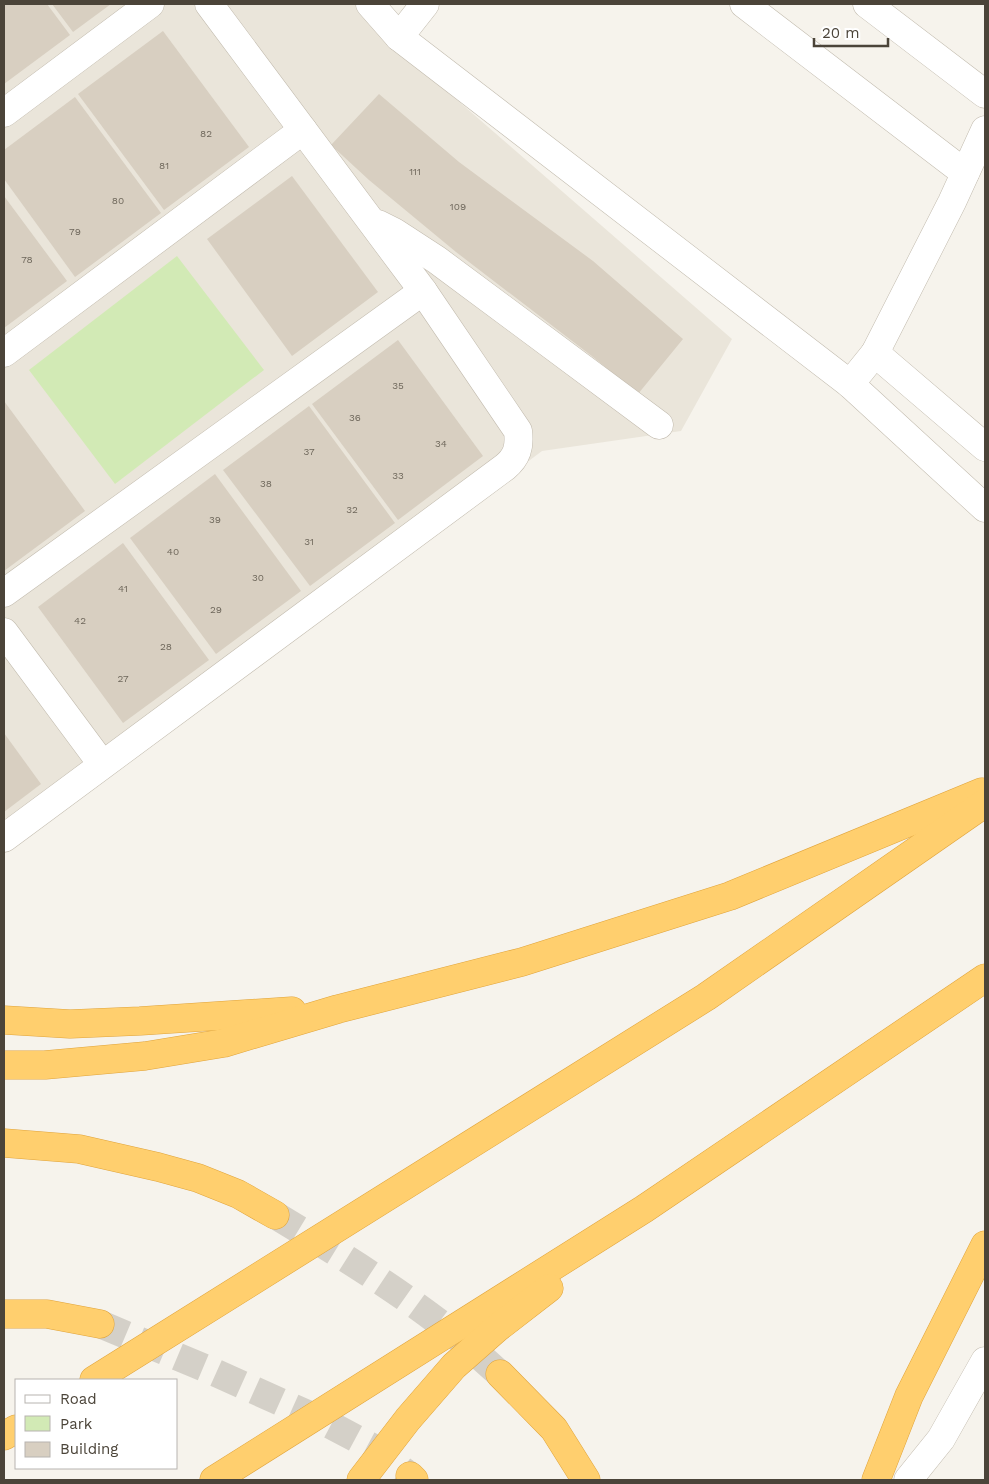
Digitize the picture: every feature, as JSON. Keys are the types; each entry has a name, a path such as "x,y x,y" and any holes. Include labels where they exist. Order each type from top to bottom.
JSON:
{"highway":[{"path":"4,1065 45,1064 145,1056 224,1042 338,1009 522,962 730,896 985,790"},
{"path":"96,1379 706,997 985,803"},
{"path":"214,1480 644,1209 985,978"},
{"path":"4,1020 70,1024 132,1022 338,1009"},
{"path":"4,1143 79,1148 158,1167 198,1178 238,1194 275,1215"},
{"path":"361,1480 408,1419 454,1366 496,1329 578,1266 644,1209"},
{"path":"876,1480 909,1396 985,1246"},
{"path":"4,1314 48,1314 100,1324"},
{"path":"500,1374 554,1429 586,1480"},
{"path":"4,1436 15,1430"}],"street":[{"path":"4,113 150,4"},
{"path":"4,838 512,460 518,446 518,431 423,291 209,4"},
{"path":"370,4 399,37 850,384 985,508"},
{"path":"399,37 425,4"},
{"path":"744,4 965,173"},
{"path":"867,4 985,94"},
{"path":"4,353 303,130"},
{"path":"850,384 875,353 952,202 985,130"},
{"path":"357,203 371,221 402,237 437,260 659,425"},
{"path":"4,593 423,291"},
{"path":"875,353 985,447"},
{"path":"4,632 102,764"},
{"path":"908,1480 941,1439 985,1361"}],"shaded area":[{"path":"4,4 356,4 388,40 732,339 681,431 542,451 4,854"}],"green space":[{"path":"177,256 264,370 115,484 29,370"}],"building":[{"path":"4,4 47,4 70,35 4,84"},
{"path":"52,4 111,4 73,32"},
{"path":"163,31 249,147 164,210 78,94"},
{"path":"379,94 459,162 593,261 683,339 638,394 456,252 369,180 331,145"},
{"path":"75,97 161,213 75,277 4,179 4,150"},
{"path":"292,176 378,292 292,356 207,239"},
{"path":"4,196 67,281 4,328"},
{"path":"398,340 483,456 398,520 312,404"},
{"path":"4,401 85,511 4,571"},
{"path":"309,406 395,523 310,586 223,470"},
{"path":"215,474 301,591 216,654 130,538"},
{"path":"123,543 209,660 123,723 38,607"},
{"path":"4,733 41,784 4,812"}],"tunnel":[{"path":"275,1215 393,1289 465,1343 500,1374"},
{"path":"100,1324 323,1421 372,1447 410,1476"}]}
